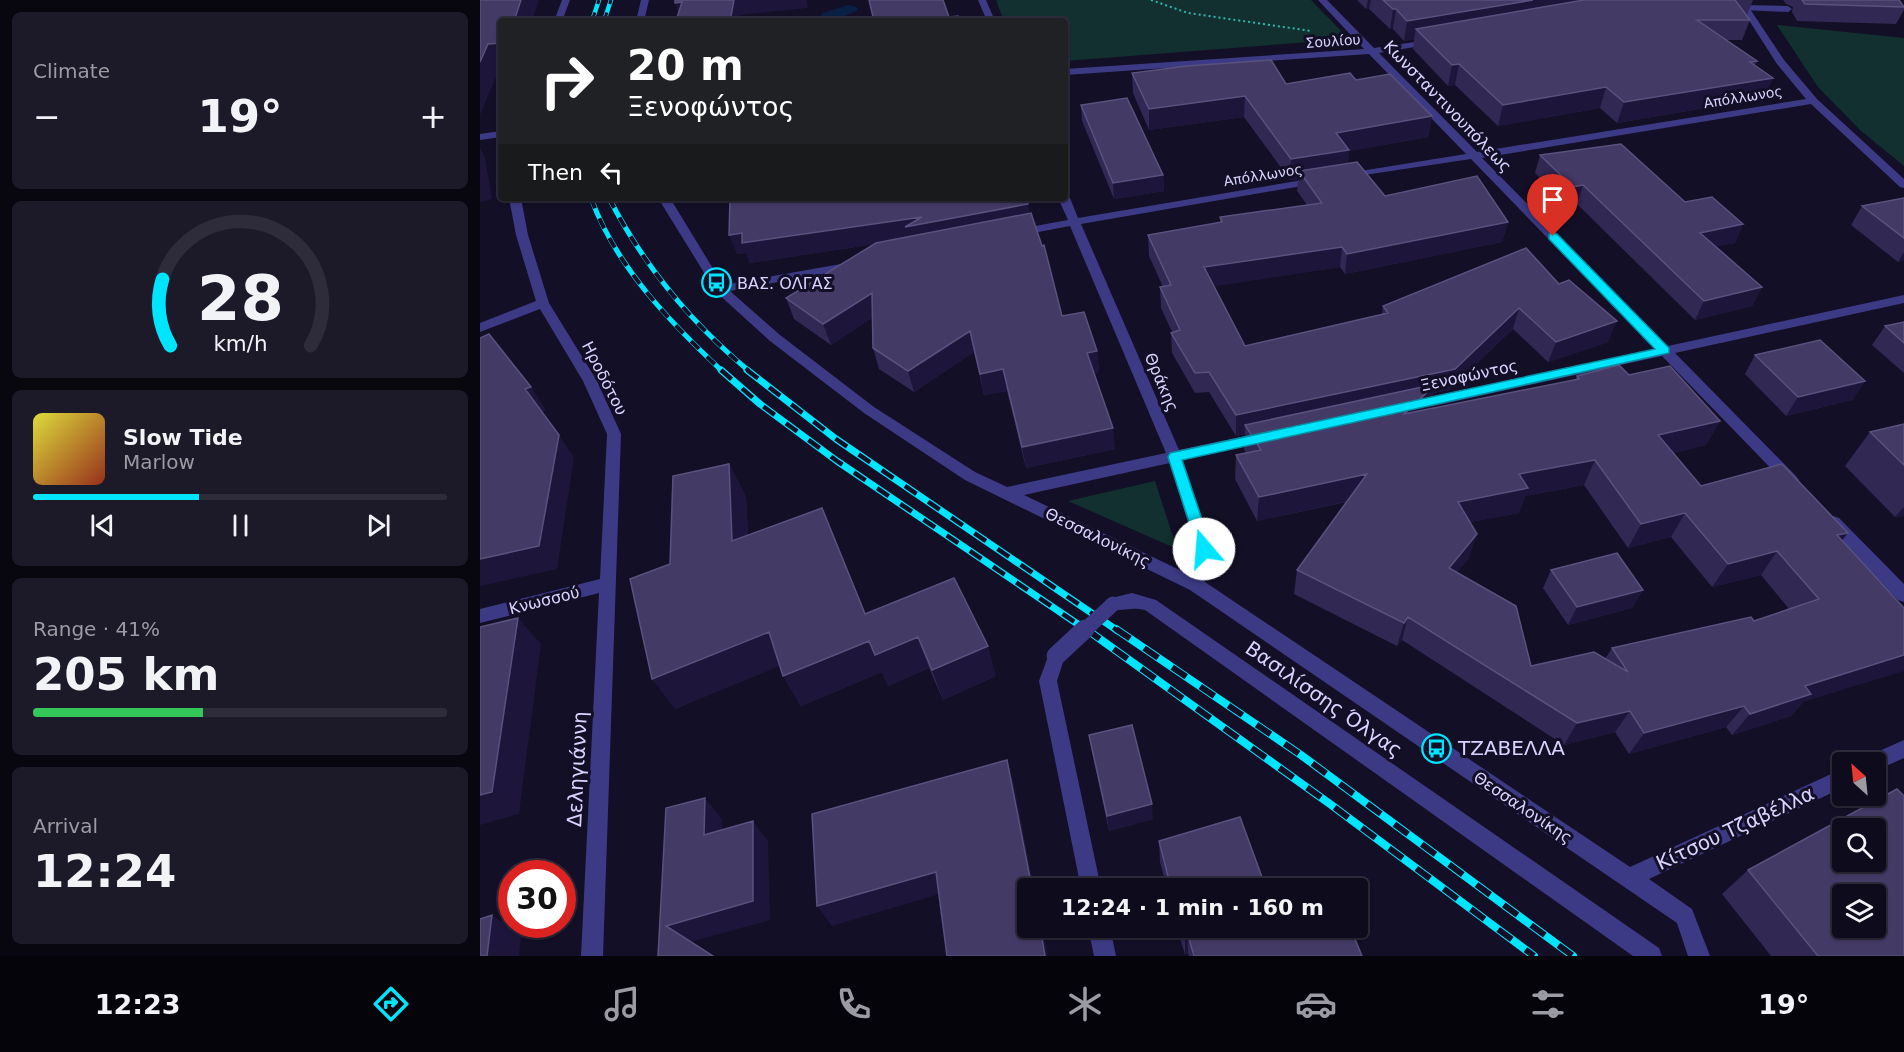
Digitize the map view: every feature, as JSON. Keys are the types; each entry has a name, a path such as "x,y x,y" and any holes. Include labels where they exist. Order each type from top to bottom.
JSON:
{"street":[{"path":"559,18 566,0"},
{"path":"641,18 645,0"},
{"path":"982,0 990,18"},
{"name":"Κωνσταντινουπόλεως","path":"1322,0 1797,486"},
{"path":"1741,3 1788,9"},
{"path":"1741,3 1780,62 1813,101 1904,185"},
{"name":"Σουλίου","path":"1068,72 1372,51 1441,40"},
{"name":"Απόλλωνος","path":"1003,235 1074,221 1813,101"},
{"path":"480,137 498,134"},
{"name":"Ηροδότου","path":"516,201 522,235 543,303 590,381 614,435 608,584"},
{"name":"Θεσσαλονίκης","path":"666,201 720,289 775,338 869,410 970,476 1196,585 1685,916 1699,956"},
{"name":"Θράκης","path":"1065,201 1175,457 1204,549 1196,585"},
{"path":"720,289 861,262"},
{"name":"Ξενοφώντος","path":"1396,409 1904,298"},
{"path":"480,328 543,303"},
{"path":"1007,493 1280,434"},
{"path":"1821,511 1904,595"},
{"name":"Κνωσσού","path":"480,616 608,584"},
{"name":"Δεληγιάννη","path":"592,956 608,584"},
{"name":"Βασιλίσσης Όλγας","path":"1089,878 1048,681 1056,656 1113,604 1132,600 1150,605 1651,956"},
{"path":"1886,757 1904,748"},
{"name":"Κίτσου Τζαβέλλα","path":"1629,878 1832,783"},
{"path":"1101,938 1105,956"}],"path":[{"path":"1151,0 1188,13 1311,31"}],"green space":[{"path":"996,0 1311,0 1349,39 1068,61 1068,18 1003,18"},
{"path":"1777,25 1904,38 1904,166 1860,130 1818,87"},
{"path":"1155,481 1177,549 1068,501"}],"water":[{"path":"848,5 857,7 858,10 841,18 820,18 823,13"}],"building":[{"path":"480,0 521,0 515,18 498,18 498,43 488,44 480,62"},
{"path":"675,0 734,0 731,18 677,18 682,2 675,3"},
{"path":"869,0 943,0 949,17 958,16 958,18 873,18"},
{"path":"1383,0 1533,0 1407,21"},
{"path":"1584,0 1735,0 1750,20 1697,20 1757,61 1750,62 1773,78 1624,102 1606,87 1503,105 1459,64 1452,65 1416,29"},
{"path":"1802,0 1899,0 1904,7 1805,4"},
{"path":"1271,60 1286,84 1350,73 1356,80 1390,74 1432,116 1336,133 1349,150 1291,159 1245,96 1149,109 1132,73 1187,66"},
{"path":"1127,98 1163,175 1113,183 1081,105"},
{"path":"1621,144 1685,202 1712,197 1743,224 1700,233 1762,287 1704,301 1583,185 1573,187 1540,155"},
{"path":"1357,162 1385,196 1477,176 1508,222 1347,254 1342,247 1204,267 1245,346 1388,313 1383,306 1526,248 1559,284 1569,280 1617,321 1556,342 1519,308 1455,369 1236,415 1209,372 1195,373 1171,333 1180,330 1160,287 1171,285 1148,235 1222,222 1220,217 1322,203 1299,171"},
{"path":"1904,198 1904,238 1862,206"},
{"path":"730,201 1027,201 1028,204 905,227 922,217 742,243 742,233 729,235"},
{"path":"1031,213 1042,246 1044,245 1062,316 1084,312 1097,351 1087,353 1113,428 1022,447 1003,369 980,374 970,331 908,371 873,348 872,293 823,324 786,298 876,243"},
{"path":"1904,322 1904,343 1885,326"},
{"path":"489,334 531,387 525,389 559,435 539,546 480,559 480,338"},
{"path":"1820,340 1865,381 1798,397 1755,355"},
{"path":"1619,365 1629,375 1670,366 1720,421 1658,435 1701,486 1782,464 1848,533 1837,535 1904,608 1904,655 1805,686 1811,694 1750,714 1744,706 1644,733 1630,711 1577,723 1408,617 1404,623 1297,570 1367,474 1259,497 1236,455 1261,450 1245,425 1436,384 1404,414 1579,379 1577,376","holes":["1595,460 1641,524 1685,513 1728,564 1777,551 1819,599 1754,621 1751,617 1612,648 1628,672 1594,652 1531,666 1516,606 1449,568 1477,534 1458,502 1528,488 1519,474"]},
{"path":"1904,424 1904,465 1870,432"},
{"path":"729,464 732,541 822,508 865,614 954,578 988,646 932,670 918,637 875,655 869,641 783,676 769,632 652,679 630,579 670,564 673,476"},
{"path":"1617,553 1643,590 1577,607 1551,570"},
{"path":"518,618 492,792 480,795 480,627"},
{"path":"1132,725 1152,804 1107,816 1089,735"},
{"path":"1007,760 1030,878 1017,878 1017,938 1042,938 1045,956 947,956 936,872 817,906 812,814"},
{"path":"1897,789 1904,796 1904,956 1818,956 1748,870 1832,824 1832,872 1886,872 1886,818 1844,818 1866,806 1886,806 1886,795"},
{"path":"705,798 704,835 753,821 753,901 666,926 713,956 658,956 666,808"},
{"path":"1240,817 1262,878 1168,878 1159,841"},
{"path":"492,915 487,956 480,956 480,919"},
{"path":"1189,938 1355,938 1362,956 1194,956"}],"railway":[{"path":"593,18 599,0"},
{"path":"605,18 611,0"},
{"path":"592,201 615,247 646,292 722,371"},
{"path":"611,201 637,247 670,292 707,333 749,371"},
{"path":"721,370 760,404 837,461 1088,631"},
{"path":"747,370 836,439 1118,631"},
{"path":"1086,629 1330,804 1534,956"},
{"path":"1116,629 1301,755 1573,956"}],"place":[{"name":"ΒΑΣ. ΟΛΓΑΣ","path":"716,283"},
{"name":"ΤΖΑΒΕΛΛΑ","path":"1437,748"}],"route":[{"path":"1204,549 1175,457 1664,351 1553,236"}]}
